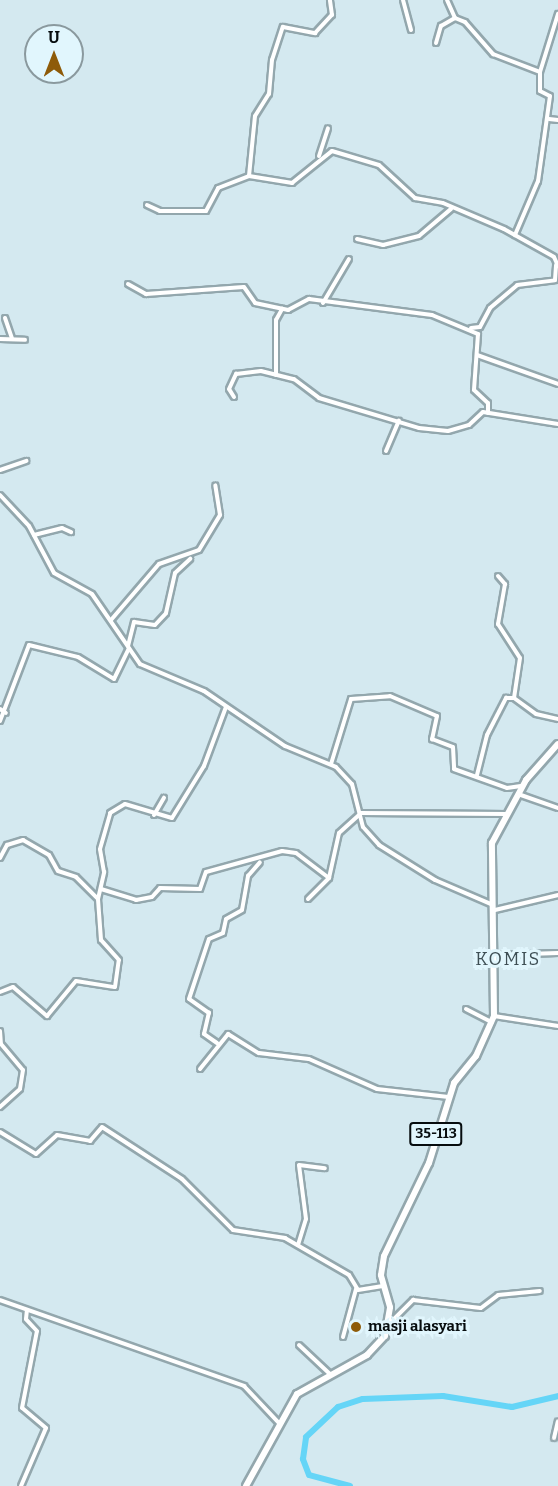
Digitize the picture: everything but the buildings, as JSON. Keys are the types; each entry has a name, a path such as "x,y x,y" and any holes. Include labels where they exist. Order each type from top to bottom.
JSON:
{"main road":[{"name":"35-113","path":"390,1323 383,1286 384,1256 429,1163 449,1097 493,1019 496,955 489,853 526,780 558,744"},
{"path":"246,1486 297,1394 367,1355 390,1323"}],"street":[{"path":"249,176 255,116 270,94 272,60 283,27 315,33 332,15 330,0"},
{"path":"403,0 411,30"},
{"path":"447,0 455,18 465,22 505,63 540,72"},
{"path":"515,235 536,189 549,119 550,96 540,91 540,72 558,14"},
{"path":"436,43 441,26 455,18"},
{"path":"549,119 558,120"},
{"path":"318,160 328,128"},
{"path":"147,205 160,211 206,211 218,188 249,176 287,184 332,151 376,164 415,198 451,209 515,235 554,257 557,266 555,280 517,285 490,308 480,327 464,329"},
{"path":"357,239 383,246 419,236 451,209"},
{"path":"323,303 349,259"},
{"path":"128,284 146,294 244,288 255,303 282,309 308,299 323,303 432,315 478,334 474,390 488,403 488,413"},
{"path":"276,375 276,320 282,309"},
{"path":"5,318 12,338"},
{"path":"0,339 25,340"},
{"path":"477,355 558,384"},
{"path":"234,397 229,389 237,373 276,375 294,379 319,398 399,422 446,431 488,413 558,424"},
{"path":"386,451 399,422"},
{"path":"0,470 26,461"},
{"path":"0,721 6,713 28,645 78,657 114,679 129,647 134,622 154,625 166,613 175,573 193,556 220,515 215,485"},
{"path":"0,495 34,535 54,573 88,590 129,647 151,671 226,706 285,746 331,764 352,784 360,813 379,845 435,880 494,908 558,895"},
{"path":"34,535 63,528 71,532"},
{"path":"111,620 159,564 193,556"},
{"path":"498,576 505,584 498,624 520,658 514,698"},
{"path":"331,764 351,699 390,696 437,716 432,739 453,747 454,769 477,775 507,789 526,780"},
{"path":"477,775 487,735 506,698 514,698 536,714 558,719"},
{"path":"0,992 13,987 47,1016 76,981 115,987 119,960 100,940 98,899 101,889 100,849 113,806 125,804 153,815 172,818 204,766 226,706"},
{"path":"0,709 6,713"},
{"path":"518,794 558,808"},
{"path":"153,815 164,798"},
{"path":"308,899 329,878 339,833 360,813 507,814"},
{"path":"0,858 7,845 23,840 49,855 58,871 76,877 98,899"},
{"path":"101,889 136,900 152,897 160,888 200,889 206,872 261,861 282,851 296,853 329,878"},
{"path":"217,1043 204,1034 208,1013 189,999 209,939 223,933 226,919 242,910 248,876 261,861"},
{"path":"496,955 558,953"},
{"path":"466,1009 493,1019 558,1026"},
{"path":"0,1031 1,1044 23,1070 20,1089 0,1107"},
{"path":"200,1069 217,1043 228,1034 259,1053 309,1059 377,1089 449,1097"},
{"path":"0,1132 36,1154 57,1135 90,1141 102,1127 182,1179 233,1230 272,1234 298,1245 349,1275 356,1288 343,1337"},
{"path":"298,1245 306,1219 299,1165 325,1168"},
{"path":"356,1288 383,1286"},
{"path":"390,1323 413,1300 481,1308 498,1295 540,1291"},
{"path":"0,1300 244,1386 279,1423"},
{"path":"21,1486 46,1428 22,1408 37,1331 26,1319 27,1310"},
{"path":"299,1345 311,1350 330,1374"},
{"path":"554,1438 558,1421"}],"waterway":[{"path":"350,1486 309,1475 303,1459 306,1437 338,1407 363,1399 443,1396 512,1407 558,1396"}],"place":[{"name":"masji alasyari","path":"356,1327"}],"district":[{"name":"KOMIS","path":"508,959"}]}
